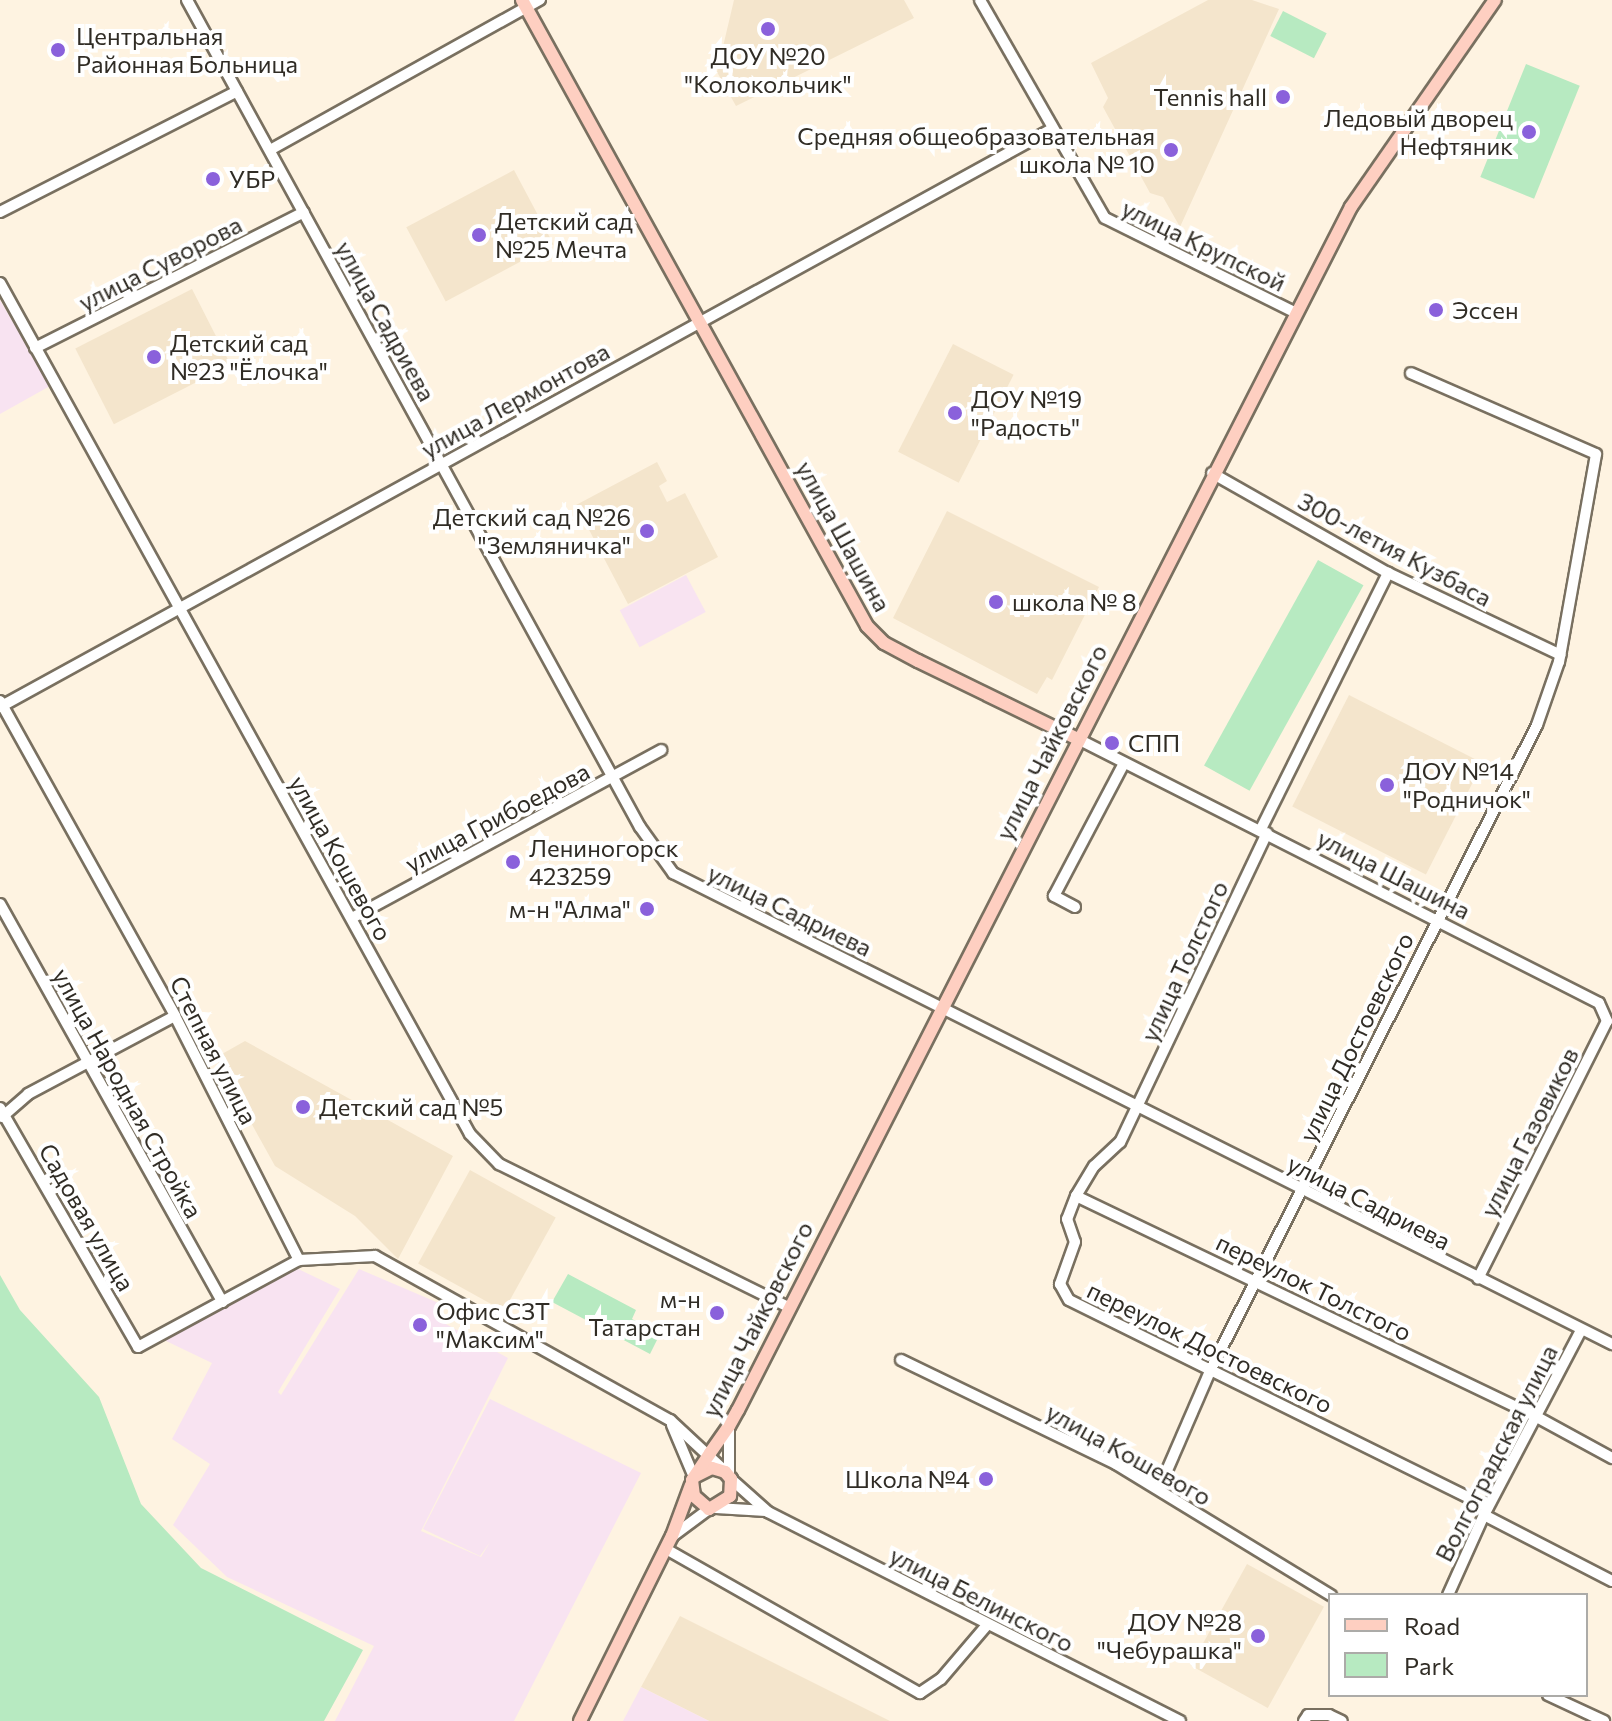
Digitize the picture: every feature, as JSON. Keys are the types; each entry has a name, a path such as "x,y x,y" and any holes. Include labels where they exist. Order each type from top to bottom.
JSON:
{"main road":[{"name":"улица Чайковского","path":"580,1721 666,1549 693,1479 729,1426 1296,313 1371,174 1495,0"},
{"name":"улица Шашина","path":"524,4 867,626 884,643 1078,739"},
{"path":"712,1468 730,1478 730,1496 713,1508 694,1496 693,1479 712,1468"}],"street":[{"name":"улица Садриева","path":"187,0 651,847 673,873 1612,1344"},
{"path":"270,150 524,4 540,0"},
{"name":"улица Крупской","path":"980,0 1050,130 1105,218 1296,313"},
{"path":"0,212 237,91"},
{"name":"улица Лермонтова","path":"1,704 1050,130"},
{"name":"улица Суворова","path":"35,348 304,212"},
{"name":"улица Кошевого","path":"0,283 483,1151 499,1164 788,1307"},
{"name":"улица Достоевского","path":"1159,1489 1211,1369 1303,1191 1435,921 1537,725 1561,655 1596,454 1411,373"},
{"name":"300-летия Кузбаса","path":"1212,473 1388,573 1561,655"},
{"name":"улица Толстого","path":"1136,1107 1388,573"},
{"name":"Степная улица","path":"1,704 175,1016 299,1260"},
{"name":"улица Шашина","path":"1078,739 1599,1003"},
{"name":"улица Грибоедова","path":"352,918 661,750"},
{"path":"1075,907 1054,896 1124,763"},
{"name":"улица Народная Стройка","path":"0,904 222,1302"},
{"name":"улица Газовиков","path":"1478,1279 1607,1021 1599,1003"},
{"path":"2,1114 28,1094 175,1016"},
{"name":"переулок Достоевского","path":"1136,1107 1120,1142 1094,1166 1076,1196 1067,1219 1075,1242 1060,1284 1069,1300 1211,1369 1486,1511 1612,1581"},
{"name":"Садовая улица","path":"2,1114 138,1347 222,1302"},
{"name":"переулок Толстого","path":"1076,1196 1535,1416 1612,1458"},
{"path":"222,1302 299,1260 375,1256 670,1420 710,1453 730,1478 768,1512"},
{"name":"Волгоградская улица","path":"1449,1593 1486,1511 1581,1330"},
{"name":"улица Кошевого","path":"901,1360 1159,1489 1328,1593"},
{"path":"670,1420 693,1479"},
{"path":"729,1426 730,1478"},
{"path":"672,1536 713,1508 768,1512"},
{"name":"улица Белинского","path":"768,1512 1180,1721"},
{"path":"666,1549 920,1693 941,1679 987,1625"},
{"path":"1552,1697 1604,1721"},
{"path":"1304,1721 1308,1715 1329,1715 1342,1721"}],"shaded area":[{"name":"ДОУ №20 \"Колокольчик\"","path":"734,0 904,0 914,18 736,106 717,72"},
{"name":"Средняя общеобразовательная школа № 10","path":"1208,0 1252,0 1279,9 1180,227 1163,197 1150,193 1103,107 1108,98 1091,63"},
{"name":"Детский сад №25 Мечта","path":"514,170 553,244 446,301 406,227"},
{"name":"Детский сад №23 \"Ёлочка\"","path":"192,289 231,365 114,424 75,348"},
{"path":"0,300 50,386 0,414"},
{"name":"ДОУ №19 \"Радость\"","path":"953,344 1014,375 959,483 898,452"},
{"name":"Детский сад №26 \"Земляничка\"","path":"657,462 667,481 659,486 667,502 685,493 718,557 628,604 576,505"},
{"name":"школа № 8","path":"947,511 1099,587 1052,680 1047,677 1037,694 893,618"},
{"path":"686,575 706,612 639,647 620,610"},
{"name":"ДОУ №14 \"Родничок\"","path":"1349,695 1483,763 1426,874 1292,806"},
{"name":"Детский сад №5","path":"245,1041 453,1156 398,1259 355,1216 275,1166 215,1058"},
{"path":"470,1170 556,1218 504,1311 418,1264"},
{"path":"294,1267 340,1289 278,1392 281,1395 359,1269 441,1304 444,1323 508,1358 421,1531 481,1557 490,1542 480,1556 423,1529 490,1399 641,1473 514,1721 335,1721 374,1646 227,1577 173,1525 210,1464 172,1439 212,1363 164,1340"},
{"name":"ДОУ №28 \"Чебурашка\"","path":"1247,1564 1324,1607 1268,1708 1191,1665"},
{"path":"680,1616 890,1721 709,1721 641,1687"},
{"path":"641,1687 709,1721 623,1721"}],"green space":[{"path":"1283,11 1327,33 1314,58 1270,36"},
{"name":"Ледовый дворец Нефтяник","path":"1526,64 1580,86 1534,199 1480,177"},
{"path":"1318,560 1363,585 1250,791 1204,766"},
{"path":"568,1274 636,1310 632,1319 660,1334 650,1354 552,1302"},
{"path":"0,1275 20,1310 99,1397 141,1504 201,1568 363,1650 324,1721 0,1721"}],"place":[{"name":"ДОУ №20 \"Колокольчик\"","path":"768,29"},
{"name":"Центральная Районная Больница","path":"58,50"},
{"name":"Tennis hall","path":"1283,97"},
{"name":"Ледовый дворец Нефтяник","path":"1529,132"},
{"name":"Средняя общеобразовательная школа № 10","path":"1171,150"},
{"name":"УБР","path":"213,179"},
{"name":"Детский сад №25 Мечта","path":"479,235"},
{"name":"Эссен","path":"1436,310"},
{"name":"Детский сад №23 \"Ёлочка\"","path":"154,357"},
{"name":"ДОУ №19 \"Радость\"","path":"955,413"},
{"name":"Детский сад №26 \"Земляничка\"","path":"647,531"},
{"name":"школа № 8","path":"996,602"},
{"name":"СПП","path":"1112,743"},
{"name":"ДОУ №14 \"Родничок\"","path":"1387,785"},
{"name":"Лениногорск 423259","path":"513,862"},
{"name":"м-н \"Алма\"","path":"647,909"},
{"name":"Детский сад №5","path":"303,1107"},
{"name":"м-н Татарстан","path":"717,1313"},
{"name":"Офис СЗТ \"Максим\"","path":"420,1325"},
{"name":"Школа №4","path":"986,1479"},
{"name":"ДОУ №28 \"Чебурашка\"","path":"1258,1636"}]}
